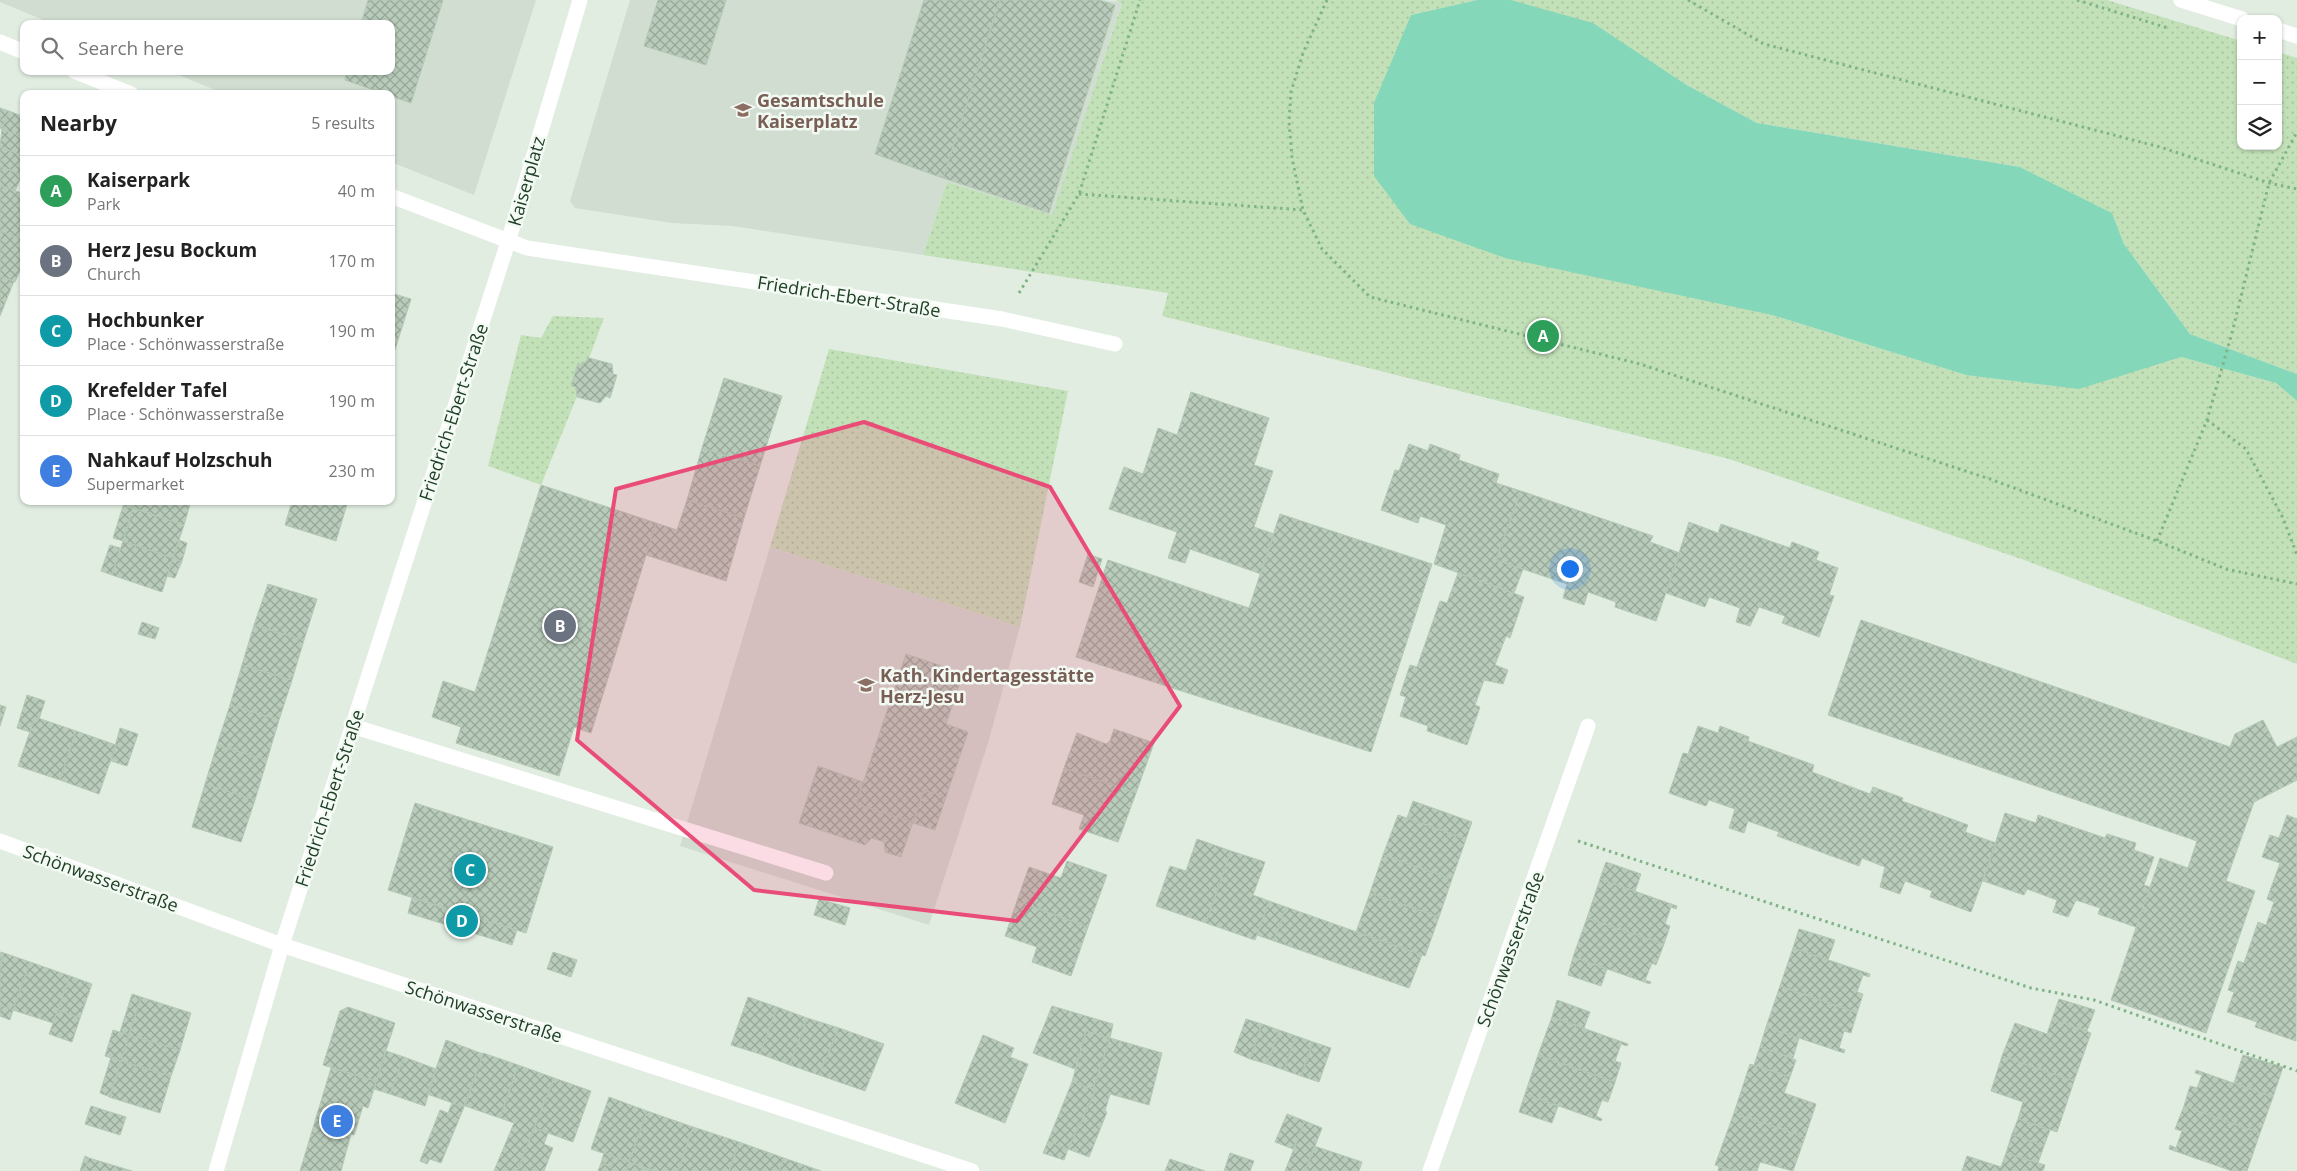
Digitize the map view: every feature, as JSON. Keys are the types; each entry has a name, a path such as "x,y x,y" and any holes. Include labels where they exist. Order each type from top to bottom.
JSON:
{"street":[{"name":"Kaiserplatz","path":"395,198 508,242 580,0"},
{"path":"2181,0 2237,17"},
{"path":"2282,31 2297,36"},
{"path":"0,42 20,50"},
{"path":"84,75 121,90"},
{"name":"Friedrich-Ebert-Straße","path":"216,1171 282,945 508,242 527,248 1002,319 1115,344"},
{"path":"352,726 826,874"},
{"name":"Schönwasserstraße","path":"1430,1171 1552,832 1588,726"},
{"name":"Schönwasserstraße","path":"0,841 282,945 972,1171"}],"path":[{"path":"1002,319 1080,194 1140,0"},
{"path":"1327,0 1303,53 1291,92 1289,121 1292,158 1303,210 1322,249 1370,296 1640,364 1990,479 2157,541 2226,569 2297,584"},
{"path":"1688,0 1764,44 2160,147 2269,182 2297,189"},
{"path":"2077,0 2177,31"},
{"path":"2157,541 2207,420 2232,333 2269,182 2297,132"},
{"path":"1080,194 1303,210"},
{"path":"2207,420 2246,449 2283,518 2297,556"},
{"path":"1552,832 2031,988 2094,1000 2297,1071"}],"highlighted area":[{"path":"864,422 1050,487 1180,706 1017,921 754,890 577,740 616,489"}],"shaded area":[{"path":"0,0 368,0 362,20 43,20 0,2"},
{"path":"443,0 536,0 474,195 395,164 395,97 411,102"},
{"name":"Gesamtschule Kaiserplatz","path":"630,0 658,0 644,46 706,65 726,0 924,0 875,154 1049,213 1115,6 1099,0 1122,2 1052,216 947,182 923,255 732,226 672,223 575,208 570,201"},
{"path":"1115,0 1477,0 1411,15 1772,315 1966,375 2181,357 2276,383 2297,401 2297,664 2027,561 1729,459 1162,316 1168,293 923,255 947,182 1052,215 1122,3"},
{"path":"1477,0 1511,0 1593,23 1685,84 1757,123 2020,167 2112,213 2124,244 2190,334 2297,374 2297,401 2276,383 2181,357 2079,389 1966,375 1772,315 1505,258 1410,224 1374,176 1374,103 1411,15"},
{"path":"1511,0 2107,0 2237,40 2237,150 2282,150 2282,53 2297,58 2297,374 2190,334 2124,244 2112,213 2020,167 1757,123 1685,84"},
{"path":"179,75 346,75 345,80 374,90 215,90"},
{"path":"553,316 604,318 588,361 582,365 578,363 572,386 576,387 578,394 541,485 488,466 521,335 541,338"},
{"path":"829,349 1068,391 1020,627 770,547"},
{"name":"Kath. Kindertagesstätte Herz-Jesu","path":"770,547 1020,627 988,743 929,925 680,846"}],"building":[{"path":"368,0 443,0 411,103 395,97 395,90 374,90 345,80 346,75 395,75 395,20 362,20"},
{"path":"658,0 726,0 706,65 644,46"},
{"path":"924,0 1000,0 943,178 875,154"},
{"path":"1000,0 1099,0 1115,5 1049,213 943,178"},
{"path":"0,108 9,111 2,129 0,128"},
{"path":"9,111 20,115 20,136 2,129"},
{"path":"2,129 20,136 20,154 0,147"},
{"path":"0,147 20,154 20,174 0,166"},
{"path":"0,166 20,174 20,180 15,191 0,185"},
{"path":"0,185 20,192 20,238 0,231"},
{"path":"0,231 20,238 20,270 15,282 0,276"},
{"path":"0,276 14,281 0,316"},
{"path":"395,294 411,299 398,340 395,339"},
{"path":"589,358 612,364 613,374 617,375 610,398 606,396 600,403 577,397 576,387 571,386 578,363 582,365"},
{"path":"724,378 782,396 760,466 702,448"},
{"path":"1191,392 1269,418 1254,465 1273,471 1254,527 1274,534 1261,574 1190,549 1185,563 1168,558 1177,532 1109,509 1124,467 1143,474 1158,428 1177,435"},
{"path":"1409,444 1428,451 1430,444 1460,455 1459,460 1499,474 1496,483 1521,491 1496,560 1523,569 1514,593 1434,564 1446,525 1420,516 1418,523 1381,510 1395,470 1399,471"},
{"path":"702,448 760,466 744,518 687,500"},
{"path":"541,485 656,523 591,733 574,727 559,776 456,743 461,727 432,717 443,681 475,692"},
{"path":"1521,491 1653,536 1650,542 1680,553 1656,621 1615,607 1616,602 1588,592 1584,605 1563,598 1567,584 1496,560"},
{"path":"687,500 744,518 726,581 646,555 656,523 677,530"},
{"path":"123,505 134,505 133,508"},
{"path":"134,505 190,505 184,525 133,508"},
{"path":"291,505 347,505 336,541 285,525"},
{"path":"123,506 133,508 123,541 113,538"},
{"path":"133,508 184,525 173,558 123,541"},
{"path":"1280,514 1432,564 1371,752 1076,657 1108,560 1249,608"},
{"path":"1689,522 1718,533 1721,524 1790,548 1792,542 1819,552 1816,560 1838,568 1829,595 1834,596 1819,637 1782,623 1785,616 1759,607 1750,626 1736,622 1740,608 1709,597 1705,607 1666,593"},
{"path":"179,540 187,543 182,561 173,558"},
{"path":"123,541 173,558 162,592 112,575"},
{"path":"110,545 120,548 112,575 101,571"},
{"path":"1088,554 1102,559 1093,587 1079,582"},
{"path":"173,558 182,561 175,578 167,576"},
{"path":"1458,573 1524,597 1510,638 1506,636 1495,665 1508,670 1503,684 1484,680 1475,705 1480,707 1467,745 1427,731 1428,726 1400,716 1406,697 1400,695 1410,665 1417,667 1440,601 1447,603"},
{"path":"268,584 317,599 304,640 254,625"},
{"path":"1861,620 2230,747 2235,734 2263,720 2277,747 2297,737 2297,780 2254,802 2226,881 2255,891 2206,1033 2111,1000 2160,858 2188,868 2197,841 1828,715"},
{"path":"142,622 159,628 155,639 138,634"},
{"path":"254,625 304,640 292,680 242,665"},
{"path":"906,654 963,673 946,724 968,732 946,797 924,790 913,822 856,804"},
{"path":"242,665 292,680 279,720 230,705"},
{"path":"27,695 45,701 39,719 35,717 30,732 17,728"},
{"path":"0,705 6,707 0,726"},
{"path":"230,705 279,720 267,760 217,745"},
{"path":"35,717 76,731 60,780 18,766"},
{"path":"1698,726 1718,733 1720,726 1749,737 1748,741 1814,765 1812,772 1870,794 1873,787 1903,798 1902,801 1968,825 1965,832 1996,843 1971,912 1930,897 1932,891 1905,881 1900,894 1880,887 1885,867 1862,858 1859,866 1777,836 1779,832 1748,821 1744,833 1729,828 1735,809 1709,800 1706,806 1669,793 1683,753 1688,754"},
{"path":"120,728 138,734 127,766 111,761"},
{"path":"1114,729 1154,743 1136,793 1064,768 1077,733 1106,744 1110,741"},
{"path":"76,731 116,745 99,794 60,780"},
{"path":"217,745 267,760 255,800 205,784"},
{"path":"818,766 863,782 856,804 913,822 901,857 885,852 884,842 872,838 865,845 799,823"},
{"path":"1064,768 1136,793 1118,842 1079,829 1084,815 1052,804"},
{"path":"205,784 255,800 241,842 192,827"},
{"path":"924,790 946,797 935,830 913,823"},
{"path":"1413,801 1472,822 1466,839 1407,818"},
{"path":"415,803 553,847 526,933 388,890"},
{"path":"2005,813 2036,823 2038,815 2105,838 2107,834 2136,843 2134,850 2154,857 2144,885 2150,887 2136,927 2098,914 2100,908 2076,900 2068,917 2053,912 2057,900 2027,889 2024,895 1983,881"},
{"path":"1398,815 1466,839 1452,879 1383,855"},
{"path":"2287,815 2297,819 2296,1041 2255,1027 2257,1022 2227,1012 2234,992 2228,990 2238,961 2244,963 2258,922 2266,925 2274,902 2267,899 2280,863 2262,857 2270,835 2279,838"},
{"path":"1197,839 1231,851 1206,923 1156,906 1170,866 1186,871"},
{"path":"1231,851 1265,862 1253,895 1269,901 1255,940 1206,923"},
{"path":"1383,855 1452,879 1439,917 1370,893"},
{"path":"1067,861 1107,875 1088,927 1017,901 1029,867 1061,878"},
{"path":"1606,862 1641,874 1635,891 1600,879"},
{"path":"1600,879 1677,906 1676,909 1671,907 1665,924 1670,926 1664,944 1587,918"},
{"path":"1370,893 1439,917 1425,956 1356,932"},
{"path":"412,898 517,930 512,945 408,913"},
{"path":"819,899 850,908 845,925 814,915"},
{"path":"1017,901 1088,927 1071,976 1032,962 1037,947 1005,936"},
{"path":"1269,901 1286,907 1274,941 1257,935"},
{"path":"1286,907 1422,955 1409,988 1274,941"},
{"path":"1587,918 1664,944 1656,965 1652,963 1645,980 1651,982 1650,984 1573,957"},
{"path":"1799,929 1835,940 1828,960 1793,948"},
{"path":"1793,948 1870,974 1869,977 1863,975 1857,992 1863,994 1857,1013 1780,986"},
{"path":"0,952 4,953 0,966"},
{"path":"553,952 577,960 571,977 547,969"},
{"path":"4,953 30,962 13,1010 0,1005 0,966"},
{"path":"1573,957 1607,969 1601,986 1568,975"},
{"path":"30,962 70,976 53,1023 13,1010"},
{"path":"70,976 92,984 80,1018 58,1010"},
{"path":"1780,986 1857,1013 1851,1033 1844,1031 1839,1048 1845,1050 1844,1053 1766,1027"},
{"path":"132,994 141,997 129,1035 120,1032"},
{"path":"141,997 191,1013 180,1050 129,1035"},
{"path":"748,997 777,1007 760,1054 731,1045"},
{"path":"2059,999 2095,1010 2087,1031 2052,1019"},
{"path":"1557,1000 1590,1012 1584,1028 1552,1017"},
{"path":"0,1005 13,1010 10,1020 0,1016"},
{"path":"1052,1006 1113,1024 1110,1038 1086,1031 1075,1069 1033,1053"},
{"path":"348,1007 395,1023 376,1081 323,1065 340,1011"},
{"path":"777,1007 807,1018 790,1065 760,1054"},
{"path":"58,1010 80,1018 72,1042 49,1034"},
{"path":"1552,1017 1628,1044 1627,1046 1621,1044 1615,1061 1621,1063 1615,1082 1538,1055"},
{"path":"807,1018 839,1028 819,1075 790,1065"},
{"path":"1246,1019 1262,1024 1250,1059 1234,1052"},
{"path":"2052,1019 2091,1033 2074,1081 2002,1056 2015,1023 2047,1034"},
{"path":"1262,1024 1279,1030 1267,1064 1250,1059"},
{"path":"1766,1027 1799,1038 1793,1058 1760,1047"},
{"path":"839,1028 884,1044 865,1091 819,1075"},
{"path":"113,1030 129,1035 121,1061 105,1056"},
{"path":"1279,1030 1296,1036 1284,1070 1267,1064"},
{"path":"1086,1031 1110,1038 1093,1089 1072,1082"},
{"path":"129,1035 180,1050 171,1076 121,1061"},
{"path":"983,1035 1014,1048 1010,1057 1028,1064 1005,1123 955,1103"},
{"path":"1296,1036 1313,1042 1301,1076 1284,1070"},
{"path":"1110,1038 1162,1053 1149,1105 1110,1094 1105,1111 1107,1112 1089,1157 1068,1149 1096,1090 1093,1089"},
{"path":"446,1040 483,1054 464,1107 427,1094"},
{"path":"1313,1042 1331,1048 1319,1082 1301,1076"},
{"path":"1760,1047 1796,1060 1790,1077 1754,1065"},
{"path":"386,1051 404,1057 390,1094 374,1089"},
{"path":"483,1053 518,1065 500,1118 465,1106"},
{"path":"1538,1055 1615,1082 1608,1102 1602,1100 1596,1116 1602,1119 1601,1121 1525,1094"},
{"path":"2243,1055 2283,1067 2273,1097 2234,1083"},
{"path":"2002,1056 2074,1081 2057,1132 2018,1119 2023,1102 1991,1091"},
{"path":"111,1057 121,1061 110,1097 100,1093"},
{"path":"404,1057 436,1069 425,1106 390,1094"},
{"path":"121,1061 171,1076 160,1113 109,1097"},
{"path":"1750,1064 1790,1077 1784,1093 1816,1104 1805,1137 1734,1113"},
{"path":"518,1065 554,1078 517,1171 494,1171 514,1123 500,1118"},
{"path":"331,1068 376,1081 374,1089 368,1108 363,1106 354,1135 351,1134 341,1171 300,1171"},
{"path":"2196,1070 2273,1097 2260,1133 2184,1106 2190,1086 2197,1088 2202,1075 2195,1073"},
{"path":"554,1078 591,1091 573,1142 534,1128"},
{"path":"1072,1082 1096,1090 1068,1149 1048,1141"},
{"path":"1525,1094 1558,1106 1552,1123 1519,1112"},
{"path":"609,1097 647,1111 629,1162 591,1149"},
{"path":"452,1103 464,1107 441,1163 430,1159 427,1164 420,1161 440,1110 448,1113"},
{"path":"91,1106 126,1117 120,1135 85,1124"},
{"path":"2184,1106 2260,1133 2247,1171 2232,1171 2169,1149 2170,1145 2176,1148 2182,1131 2175,1129"},
{"path":"647,1111 693,1127 678,1171 655,1171 629,1162"},
{"path":"1734,1113 1805,1137 1793,1171 1760,1162 1757,1171 1734,1171 1715,1165"},
{"path":"1287,1114 1305,1121 1293,1149 1275,1142"},
{"path":"2018,1119 2050,1130 2044,1146 2012,1134"},
{"path":"1305,1121 1322,1128 1305,1171 1285,1171"},
{"path":"693,1127 739,1142 729,1171 678,1171"},
{"path":"534,1128 548,1133 544,1144 553,1148 544,1171 517,1171"},
{"path":"2012,1134 2044,1146 2038,1163 2006,1153"},
{"path":"1048,1141 1068,1149 1064,1160 1043,1153"},
{"path":"739,1142 784,1158 779,1171 729,1171"},
{"path":"1314,1146 1362,1162 1359,1171 1305,1171"},
{"path":"604,1153 614,1157 611,1167 601,1163"},
{"path":"1230,1153 1254,1161 1250,1171 1224,1171"},
{"path":"2006,1153 2045,1165 2043,1171 1962,1171 1967,1156 2001,1167"},
{"path":"85,1156 89,1158 84,1171 80,1171"},
{"path":"614,1157 629,1162 626,1171 598,1171 601,1163 611,1167"},
{"path":"89,1158 132,1171 84,1171"},
{"path":"784,1158 821,1171 779,1171"},
{"path":"1170,1159 1205,1171 1165,1171"},
{"path":"629,1162 642,1167 641,1171 626,1171"},
{"path":"1719,1166 1734,1171 1718,1171"},
{"path":"642,1167 655,1171 641,1171"}],"place":[{"name":"Gesamtschule Kaiserplatz","path":"743,110"},
{"name":"Kaiserpark","path":"1543,336"},
{"name":"Herz Jesu Bockum","path":"560,626"},
{"name":"Kath. Kindertagesstätte Herz-Jesu","path":"866,685"},
{"name":"Hochbunker","path":"470,870"},
{"name":"Krefelder Tafel","path":"462,921"},
{"name":"Nahkauf Holzschuh","path":"337,1121"}]}
